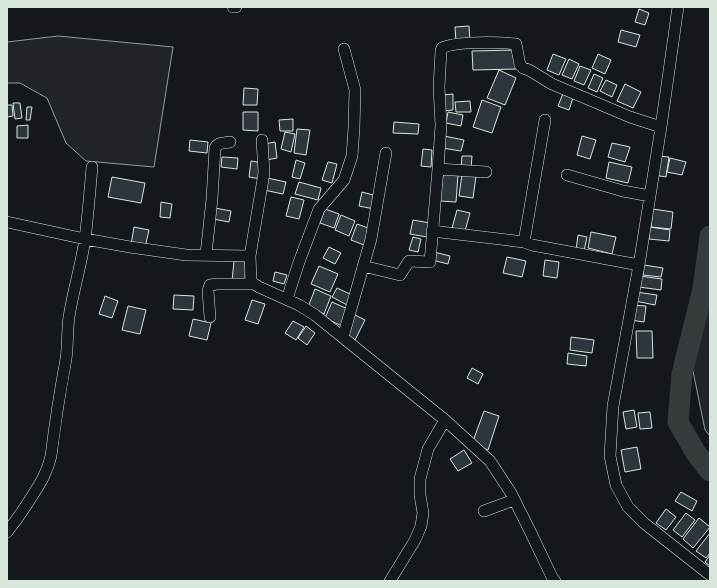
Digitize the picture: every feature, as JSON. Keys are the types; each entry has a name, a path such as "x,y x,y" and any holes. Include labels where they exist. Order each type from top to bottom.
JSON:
{"street":[{"path":"678,7 639,265 612,406 610,456 616,485 628,507 644,523 710,575"},
{"path":"363,266 400,275 409,261 430,262 438,169 441,51 442,48 446,46 468,44 516,44 520,65 523,68 552,84 630,117 661,127"},
{"path":"287,299 319,210 344,180 352,156 355,90 344,49"},
{"path":"524,242 545,120"},
{"path":"254,284 251,281 250,275 250,256 264,173 262,140"},
{"path":"206,254 212,199 215,148 220,143 230,142"},
{"path":"343,337 371,238 386,153"},
{"path":"7,532 16,521 44,477 49,466 66,358 73,294 79,274 85,239 92,167"},
{"path":"438,169 486,172"},
{"path":"567,175 623,191 650,196"},
{"path":"7,222 85,239 186,255 206,254 250,256"},
{"path":"432,231 524,242 639,265"},
{"path":"210,317 208,290 210,285 217,284 254,284 287,299 315,315 445,420 490,461 500,475 530,529 555,581"},
{"path":"390,581 415,540 421,526 423,513 420,495 420,475 428,449 445,420"},
{"path":"484,511 514,500"}],"shaded area":[{"path":"58,36 173,47 154,167 86,161 66,143 47,98 20,83 7,83 7,42"},
{"path":"710,275 710,436 705,430 692,366"}],"building":[{"path":"639,9 649,13 645,25 635,22"},
{"path":"469,26 470,41 456,42 455,27"},
{"path":"621,30 640,35 636,47 618,42"},
{"path":"516,50 516,69 473,70 472,51"},
{"path":"553,54 566,59 559,75 547,70"},
{"path":"598,54 611,60 605,74 592,68"},
{"path":"569,59 579,64 572,79 562,75"},
{"path":"580,66 591,70 584,85 574,81"},
{"path":"499,70 516,78 505,105 487,98"},
{"path":"594,74 603,78 597,92 588,88"},
{"path":"606,80 617,85 612,97 600,91"},
{"path":"625,84 641,92 633,108 617,101"},
{"path":"244,88 258,89 257,105 243,105"},
{"path":"564,91 574,95 569,110 558,106"},
{"path":"453,94 453,110 442,111 442,95"},
{"path":"482,100 501,107 492,133 473,127"},
{"path":"470,101 471,112 456,112 455,102"},
{"path":"13,103 20,103 22,118 15,119"},
{"path":"7,105 12,105 13,116 7,117"},
{"path":"27,107 32,107 30,120 26,120"},
{"path":"243,112 258,112 258,131 243,130"},
{"path":"448,112 463,115 461,126 446,123"},
{"path":"293,119 293,131 280,131 279,120"},
{"path":"394,122 419,124 418,134 393,133"},
{"path":"28,125 28,138 17,138 17,126"},
{"path":"297,129 310,130 306,155 294,153"},
{"path":"285,132 295,134 291,152 281,149"},
{"path":"444,136 464,140 461,151 442,148"},
{"path":"582,136 596,140 590,159 577,155"},
{"path":"190,140 208,142 207,153 189,151"},
{"path":"275,142 277,158 266,160 264,144"},
{"path":"612,143 630,147 625,162 608,157"},
{"path":"423,149 432,150 431,167 421,166"},
{"path":"462,156 472,156 471,168 461,168"},
{"path":"657,156 669,157 666,177 654,175"},
{"path":"222,157 238,158 237,169 221,167"},
{"path":"670,158 686,162 682,175 667,172"},
{"path":"296,160 305,163 300,179 292,177"},
{"path":"251,161 263,163 261,179 249,177"},
{"path":"328,162 337,164 332,183 322,180"},
{"path":"609,162 632,167 628,183 606,178"},
{"path":"443,174 458,175 456,202 440,201"},
{"path":"462,174 476,176 473,198 459,196"},
{"path":"112,177 145,183 141,203 108,197"},
{"path":"267,178 286,182 283,194 264,190"},
{"path":"299,182 321,188 318,200 295,194"},
{"path":"362,192 377,196 374,209 359,206"},
{"path":"291,197 304,200 299,219 286,216"},
{"path":"161,202 172,204 170,218 160,217"},
{"path":"215,208 231,211 229,222 213,219"},
{"path":"325,209 339,214 334,228 320,223"},
{"path":"653,209 673,212 671,229 651,227"},
{"path":"457,210 470,213 465,231 452,228"},
{"path":"341,215 355,221 349,236 335,230"},
{"path":"413,220 430,223 427,237 410,234"},
{"path":"357,224 371,229 364,245 351,240"},
{"path":"134,227 149,230 145,248 131,245"},
{"path":"650,227 670,230 669,241 649,239"},
{"path":"591,232 616,237 612,254 588,248"},
{"path":"578,235 587,237 584,251 576,250"},
{"path":"413,237 421,239 418,252 409,250"},
{"path":"329,247 341,253 335,264 323,258"},
{"path":"434,252 450,256 448,264 432,260"},
{"path":"507,257 526,261 522,277 503,273"},
{"path":"545,260 559,262 557,278 543,276"},
{"path":"234,261 246,261 245,282 232,281"},
{"path":"644,265 663,268 661,277 643,275"},
{"path":"319,266 338,274 330,292 311,284"},
{"path":"275,272 287,275 284,284 273,281"},
{"path":"640,276 662,279 661,290 639,287"},
{"path":"337,288 352,295 347,305 332,297"},
{"path":"315,289 331,296 324,314 308,307"},
{"path":"636,292 657,295 655,305 635,301"},
{"path":"174,295 194,296 193,310 173,309"},
{"path":"105,296 118,301 112,318 99,314"},
{"path":"252,300 265,304 258,324 245,320"},
{"path":"332,302 350,310 342,326 325,318"},
{"path":"632,305 646,306 644,322 630,320"},
{"path":"128,306 146,310 140,334 122,330"},
{"path":"355,315 365,320 355,340 345,334"},
{"path":"193,319 211,323 207,340 189,336"},
{"path":"293,321 304,327 296,340 285,333"},
{"path":"306,326 315,333 307,345 298,338"},
{"path":"636,331 652,331 653,358 637,358"},
{"path":"571,337 594,340 592,353 570,350"},
{"path":"568,353 587,356 586,366 567,364"},
{"path":"472,368 483,374 478,384 467,378"},
{"path":"634,410 637,427 626,429 623,412"},
{"path":"484,411 499,416 488,450 472,444"},
{"path":"650,412 652,428 640,429 638,413"},
{"path":"637,447 641,469 625,472 621,450"},
{"path":"464,450 472,463 458,471 450,459"},
{"path":"681,492 697,501 692,511 675,501"},
{"path":"666,509 676,517 666,530 656,523"},
{"path":"686,513 695,520 682,537 673,530"},
{"path":"699,518 710,527 693,548 683,539"},
{"path":"710,533 710,553 706,558 696,551"},
{"path":"710,555 710,566 705,562"}],"waterway":[{"path":"710,236 703,289 682,374 678,422 696,453 710,471"}]}
